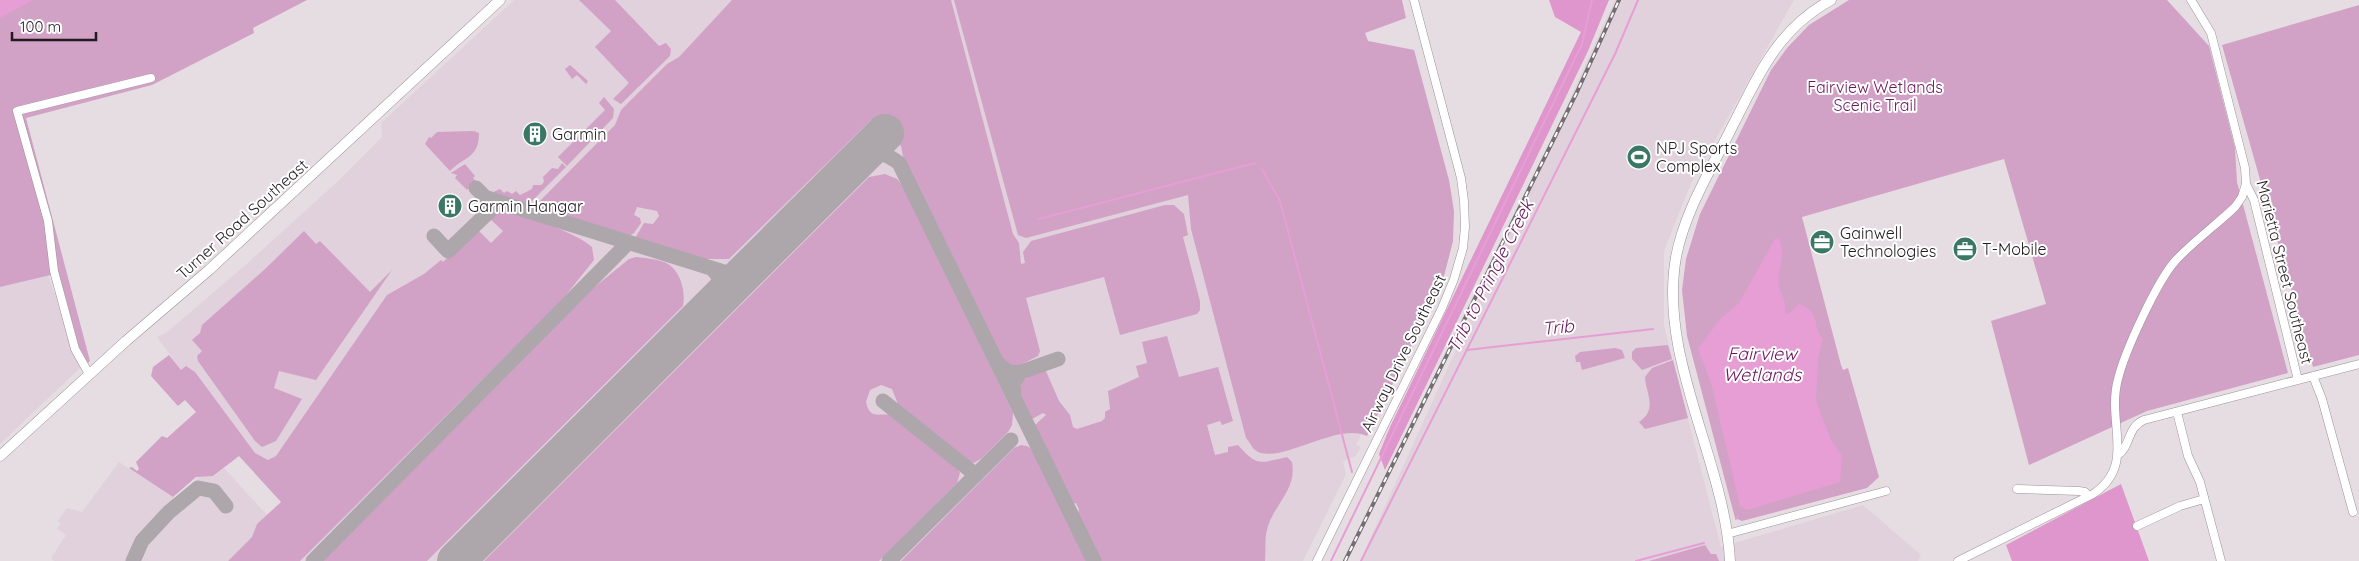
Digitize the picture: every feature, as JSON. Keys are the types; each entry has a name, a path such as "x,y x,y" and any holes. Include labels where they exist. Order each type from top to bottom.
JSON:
{"main road":[{"name":"Turner Road Southeast","path":"0,456 89,374 210,270 500,0"},
{"path":"1730,561 1727,534 1677,337 1673,295 1676,257 1690,211 1761,68 1777,45 1793,28 1812,12 1831,0"}],"street":[{"name":"Airway Drive Southeast","path":"1317,561 1442,308 1454,279 1463,248 1465,227 1463,190 1414,0"},
{"name":"Marietta Street Southeast","path":"2191,0 2211,33 2244,160 2246,184 2254,200 2298,380"},
{"path":"89,374 75,349 54,271 48,221 17,110 151,78"},
{"path":"1958,561 2088,496 2110,480 2115,470 2118,455 2114,405 2118,380 2157,288 2175,261 2235,207 2242,197 2246,184"},
{"path":"2118,455 2122,452 2131,430 2138,423 2359,364"},
{"name":"Marietta Street Southeast","path":"2313,376 2322,399 2354,512"},
{"path":"2177,412 2188,456 2200,482 2221,561"},
{"path":"2017,488 2079,491 2085,492 2088,496"},
{"path":"1727,534 1886,491"},
{"path":"2137,526 2180,506 2204,499"}],"shaded area":[{"path":"514,0 1402,0 1365,33 1368,41 1414,50 1452,196 1453,241 1444,276 1367,436 1362,433 1356,445 1361,447 1356,456 1343,461 1346,474 1303,561 255,561 301,515 181,370 157,337 166,333 250,261 338,181 382,137 381,123"},
{"path":"1549,0 1609,0 1588,51 1385,470 1379,454 1390,427 1581,32 1555,17"},
{"path":"1615,0 1794,0 1691,183 1664,251 1664,326 1721,547 1863,505 1921,555 1918,561 1360,561"},
{"path":"48,275 80,368 0,444 0,287"},
{"path":"119,462 175,498 200,476 214,476 224,468 267,515 257,524 252,537 228,561 54,561 51,558 66,535 57,529 61,523 58,521 67,508 82,512"},
{"path":"2121,484 2149,561 2012,561 2006,545"}],"green space":[{"path":"0,0 307,0 253,28 254,33 152,85 26,118 90,361 88,363 79,347 59,273 0,287"},
{"path":"579,0 615,0 659,46 666,43 671,49 670,56 621,104 613,99 629,83 595,47 611,31"},
{"path":"732,0 951,0 1013,234 1019,243 1021,264 1025,263 1023,252 1031,241 1165,205 1174,205 1184,214 1188,235 1183,237 1200,301 1200,310 1197,314 1120,335 1104,277 1026,298 1040,351 1038,356 1016,367 1008,365 1002,359 903,156 901,146 872,119 729,259 702,259 635,238 644,223 653,224 659,216 657,211 637,207 634,215 640,218 641,223 634,233 629,236 541,209 540,201 615,125 621,110 667,64 679,57"},
{"path":"954,0 1402,0 1406,18 1365,33 1368,41 1414,50 1449,180 1454,211 1453,241 1444,276 1434,300 1367,436 1354,433 1340,434 1278,453 1265,454 1253,448 1246,438 1191,229 1188,195 1026,238 1018,235"},
{"name":"Fairview Wetlands Scenic Trail","path":"1849,0 2167,0 2209,46 2235,148 2237,182 2288,373 2147,411 2029,465 1991,321 2046,304 2004,159 1802,217 1841,365 1843,370 1848,368 1879,477 1867,488 1742,521 1735,518 1687,336 1682,290 1686,259 1700,214 1771,70 1787,48 1809,25"},
{"path":"2359,5 2359,355 2313,367 2222,45"},
{"path":"570,65 588,81 586,84 577,75 572,79 565,69"},
{"path":"604,97 614,109 613,118 567,166 558,157 605,110 599,103"},
{"path":"474,131 479,133 477,147 474,152 450,171 425,144 429,137 431,138 437,132"},
{"path":"562,163 566,167 529,204 491,193 500,189 504,193 507,191 512,194 516,191 520,195 532,189 533,185 541,185 544,182 543,177 552,168 558,169"},
{"path":"465,164 475,176 473,178 476,181 467,190 455,178 457,175 451,173"},
{"path":"885,174 897,179 903,186 1013,413 1012,425 1008,432 982,458 974,463 964,460 900,409 892,389 881,385 870,390 866,402 870,412 877,415 893,416 900,420 955,464 960,473 957,483 879,561 484,561 869,177"},
{"path":"496,209 532,218 574,235 592,247 594,260 562,300 300,561 228,561 252,537 257,524 281,502 239,456 213,476 196,477 173,497 129,468 132,467 137,471 139,469 136,462 162,436 167,438 196,412 185,400 178,406 151,376 153,367 169,355 181,370 186,366 195,372 255,453 268,460 276,456 387,295 424,274 441,260 443,262 477,229 491,243 503,231 488,217"},
{"path":"304,231 316,244 320,241 370,292 392,270 316,380 279,371 274,388 302,399 276,441 262,447 255,441 198,361 197,356 202,351 192,340 200,333 202,325 264,270"},
{"path":"636,257 664,262 674,269 683,287 683,306 427,561 320,561 591,290 629,259"},
{"path":"1167,336 1179,377 1218,367 1233,421 1222,425 1220,421 1207,425 1215,455 1228,452 1228,447 1238,445 1250,457 1260,462 1287,457 1292,462 1293,472 1289,488 1272,517 1267,530 1265,561 1101,561 1078,513 1079,509 1076,503 1073,504 1035,425 1046,415 1043,413 1032,419 1023,401 1020,388 1022,383 1026,378 1045,369 1059,401 1070,415 1073,427 1077,429 1102,421 1105,418 1105,412 1110,409 1108,391 1139,377 1136,366 1147,363 1142,342"},
{"path":"1668,345 1672,359 1642,370 1632,359 1632,352 1636,348"},
{"path":"1615,348 1622,350 1625,358 1582,370 1580,362 1576,362 1575,356 1580,352"},
{"path":"1673,360 1688,418 1645,429 1639,422 1645,417 1650,407 1645,377 1652,368"},
{"path":"1021,445 1033,450 1087,561 901,561 1014,448"},
{"path":"1705,545 1711,554 1716,554 1719,561 1649,561"}],"water":[{"path":"0,0 33,0 0,18"},
{"name":"Fairview Wetlands","path":"1778,238 1781,244 1782,256 1778,280 1784,301 1785,313 1788,314 1799,304 1806,307 1814,315 1817,329 1823,339 1818,359 1816,401 1830,438 1842,456 1840,482 1747,510 1740,506 1711,383 1698,349 1720,319 1739,303 1775,239"}],"waterway":[{"path":"1331,561 1582,44 1592,0"},
{"name":"Trib to Pringle Creek","path":"1361,561 1615,54 1638,0"},
{"path":"1039,219 1255,163"},
{"path":"1262,169 1280,201 1352,472"},
{"name":"Trib","path":"1467,350 1653,329"},
{"name":"Trib","path":"1636,561 1704,543"}],"taxiway":[{"path":"862,156 877,153 890,157 899,163 1094,561"},
{"path":"476,188 485,197 499,202"},
{"path":"434,236 448,251 499,202 727,273 740,274 748,270"},
{"path":"313,561 628,243"},
{"path":"712,269 718,276 721,284 717,300"},
{"path":"1021,372 1058,359"},
{"path":"998,363 1008,371 1014,373 1021,372 1013,383 1014,396"},
{"path":"883,401 976,475"},
{"path":"889,561 1011,440"},
{"path":"133,561 142,541 169,512 198,488 214,491 226,506"}],"runway":[{"path":"456,561 885,133"}],"railway":[{"path":"1345,561 1577,92 1619,0"}],"place":[{"name":"Garmin","path":"535,134"},
{"name":"NPJ Sports Complex","path":"1639,157"},
{"name":"Garmin Hangar","path":"450,206"},
{"name":"Gainwell Technologies","path":"1822,242"},
{"name":"T-Mobile","path":"1965,249"}]}
